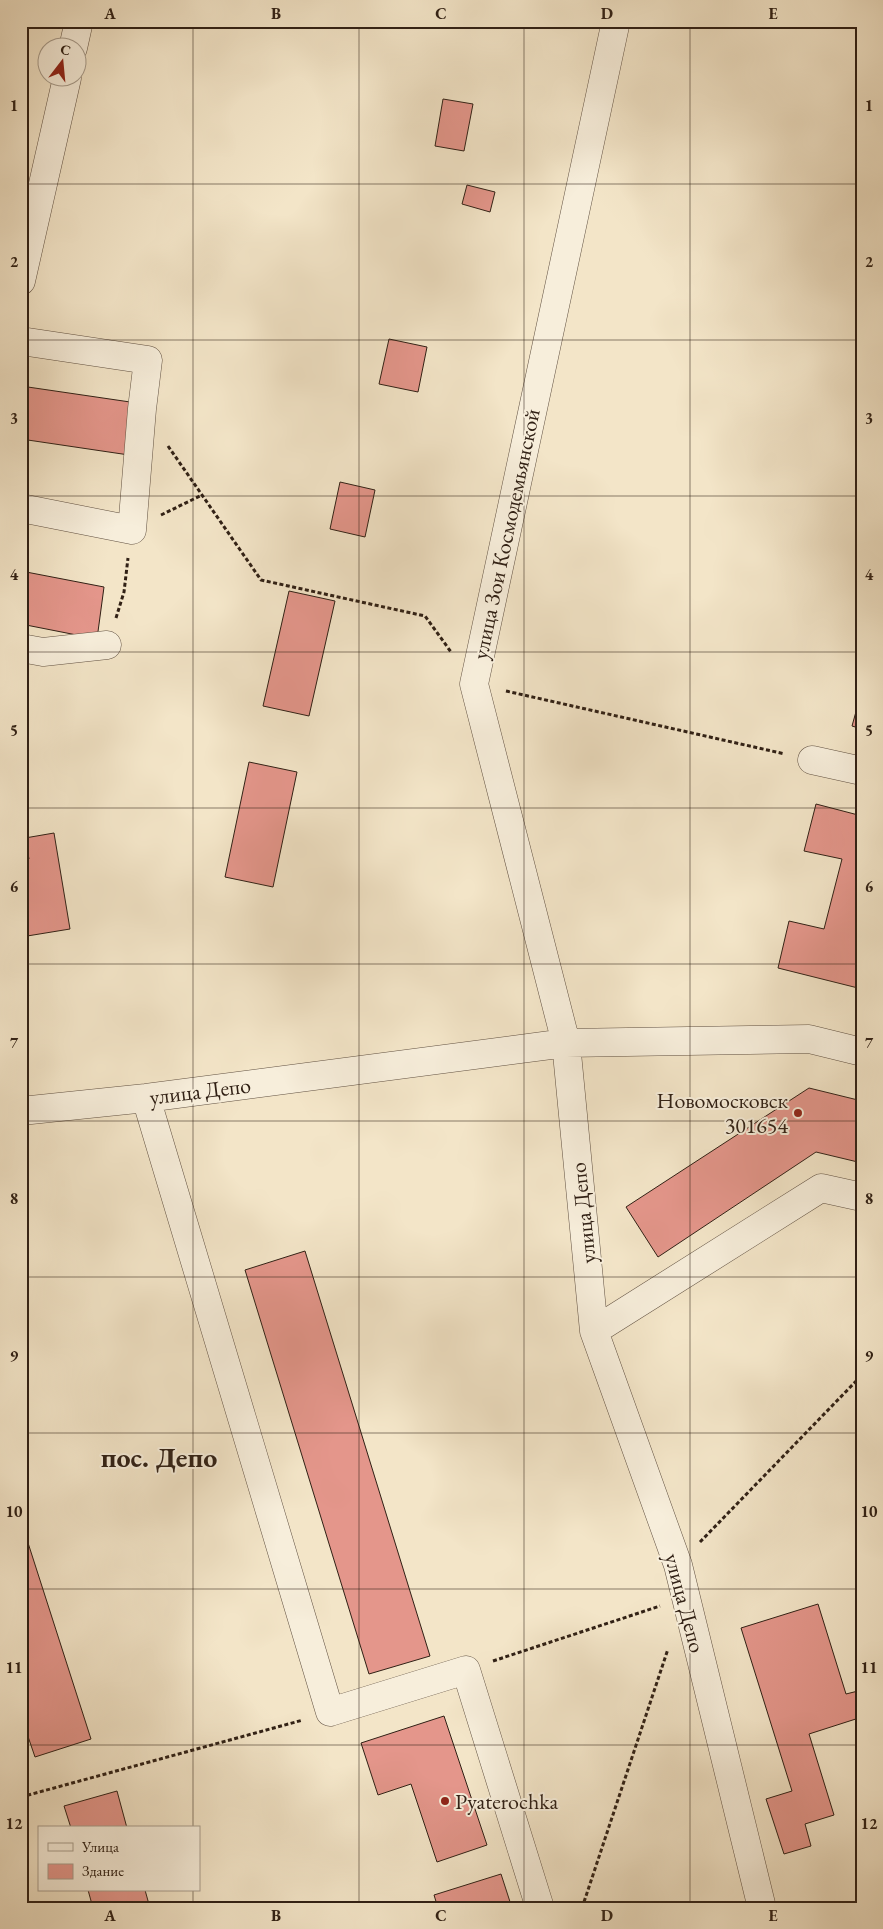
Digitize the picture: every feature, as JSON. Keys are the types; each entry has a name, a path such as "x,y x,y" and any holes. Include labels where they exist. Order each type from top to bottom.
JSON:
{"street":[{"path":"75,38 79,21"},
{"name":"улица Зои Космодемьянской","path":"566,1044 474,684 616,21"},
{"path":"21,281 65,88"},
{"path":"21,342 148,360 132,530 21,508"},
{"path":"21,648 44,652 107,645"},
{"path":"812,760 862,771"},
{"path":"566,1044 810,1039 862,1052"},
{"name":"улица Депо","path":"21,1111 146,1098 566,1044 594,1331 678,1565 762,1908"},
{"path":"146,1098 330,1712 466,1670 540,1908"},
{"path":"594,1331 821,1188 862,1197"}],"path":[{"path":"142,409 261,580 425,616 474,684 812,760"},
{"path":"678,1565 862,1376"},
{"path":"466,1670 685,1598"},
{"path":"582,1908 669,1645"},
{"path":"21,1797 330,1712"}],"building":[{"path":"443,99 473,104 464,151 435,146"},
{"path":"467,185 495,192 490,212 462,204"},
{"path":"389,339 427,347 418,392 379,384"},
{"path":"21,386 137,403 129,455 21,439"},
{"path":"340,482 375,490 365,537 330,529"},
{"path":"21,571 104,587 97,639 21,624"},
{"path":"289,591 335,601 309,716 263,706"},
{"path":"862,690 862,729 852,726"},
{"path":"249,762 297,772 273,887 225,877"},
{"path":"816,804 862,816 862,989 778,968 789,921 824,929 842,859 804,851"},
{"path":"54,833 70,929 21,937 21,861 29,859 25,838"},
{"path":"809,1088 862,1101 862,1163 816,1152 658,1257 626,1207"},
{"path":"305,1251 430,1656 369,1674 245,1270"},
{"path":"21,1521 91,1739 35,1757 21,1716"},
{"path":"818,1604 846,1694 862,1690 862,1717 809,1734 834,1815 805,1824 811,1846 784,1854 766,1799 792,1791 741,1628"},
{"path":"444,1716 487,1845 437,1862 411,1784 378,1795 361,1743"},
{"path":"117,1791 126,1826 70,1826 64,1806"},
{"path":"501,1874 512,1908 438,1908 434,1895"},
{"path":"89,1892 146,1892 150,1908 93,1908"}],"place":[{"name":"Новомосковск 301654","path":"798,1113"},
{"name":"Pyaterochka","path":"445,1801"}],"district":[{"name":"пос. Депо","path":"159,1457"}]}
